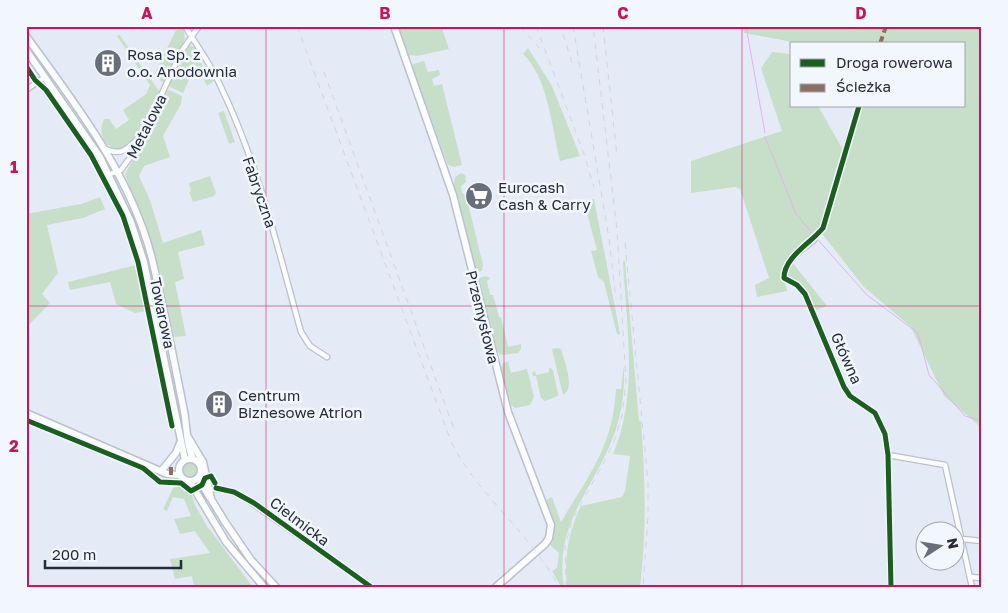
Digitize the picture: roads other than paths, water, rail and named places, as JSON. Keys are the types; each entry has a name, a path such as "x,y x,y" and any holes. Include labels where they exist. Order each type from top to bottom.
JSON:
{"street":[{"name":"Fabryczna","path":"185,26 223,91 264,198 301,332 310,346 327,357"},
{"name":"Metalowa","path":"118,172 137,148 181,52 199,26"},
{"name":"Przemysłowa","path":"394,26 453,195 508,412 551,525 551,532 545,544 496,587"},
{"name":"Towarowa","path":"26,36 103,147 118,172 140,220 152,260 184,438 184,460"},
{"name":"Towarowa","path":"26,50 110,174 132,222 144,262 184,438 193,460"},
{"path":"26,90 45,77"},
{"path":"103,147 114,152 124,152 144,133"},
{"path":"110,174 118,172"},
{"name":"Główna","path":"814,240 788,262 784,270 784,278 797,285 804,294 844,387 850,396 875,413 882,423 888,455 891,587"},
{"path":"26,413 162,470 167,474 179,472"},
{"path":"162,470 176,453 184,438 204,462 211,498 236,540 276,587"},
{"path":"888,455 945,464 958,520"},
{"path":"179,472 184,460 193,460 201,468 198,478 206,494 211,498"},
{"path":"179,472 184,480 190,482 226,542 264,587"},
{"path":"190,482 198,478"},
{"name":"Cielmicka","path":"209,489 224,489 242,496 371,587"},
{"path":"966,539 982,541"},
{"path":"966,558 972,587"},
{"path":"970,576 982,578"}],"waterway":[{"path":"746,26 765,133"},
{"path":"765,137 796,214 814,235"},
{"path":"818,240 867,295 918,333 929,375 965,416 982,421"}],"railway":[{"path":"297,26 452,444 463,463 548,568 559,587"},
{"path":"520,26 541,50"},
{"path":"536,26 584,154 594,187"},
{"path":"573,26 609,238 616,299"},
{"path":"566,587 565,547 572,520 615,439 622,415 626,382 617,230 593,26"},
{"path":"603,26 617,156"},
{"path":"563,34 574,69"},
{"path":"324,72 455,432"},
{"path":"625,243 648,482 648,517 643,587"}],"place":[{"name":"Rosa Sp. z o.o. Anodownia","path":"108,63"},
{"name":"Eurocash Cash & Carry","path":"479,196"},
{"name":"Centrum Biznesowe Atrion","path":"219,404"}]}
